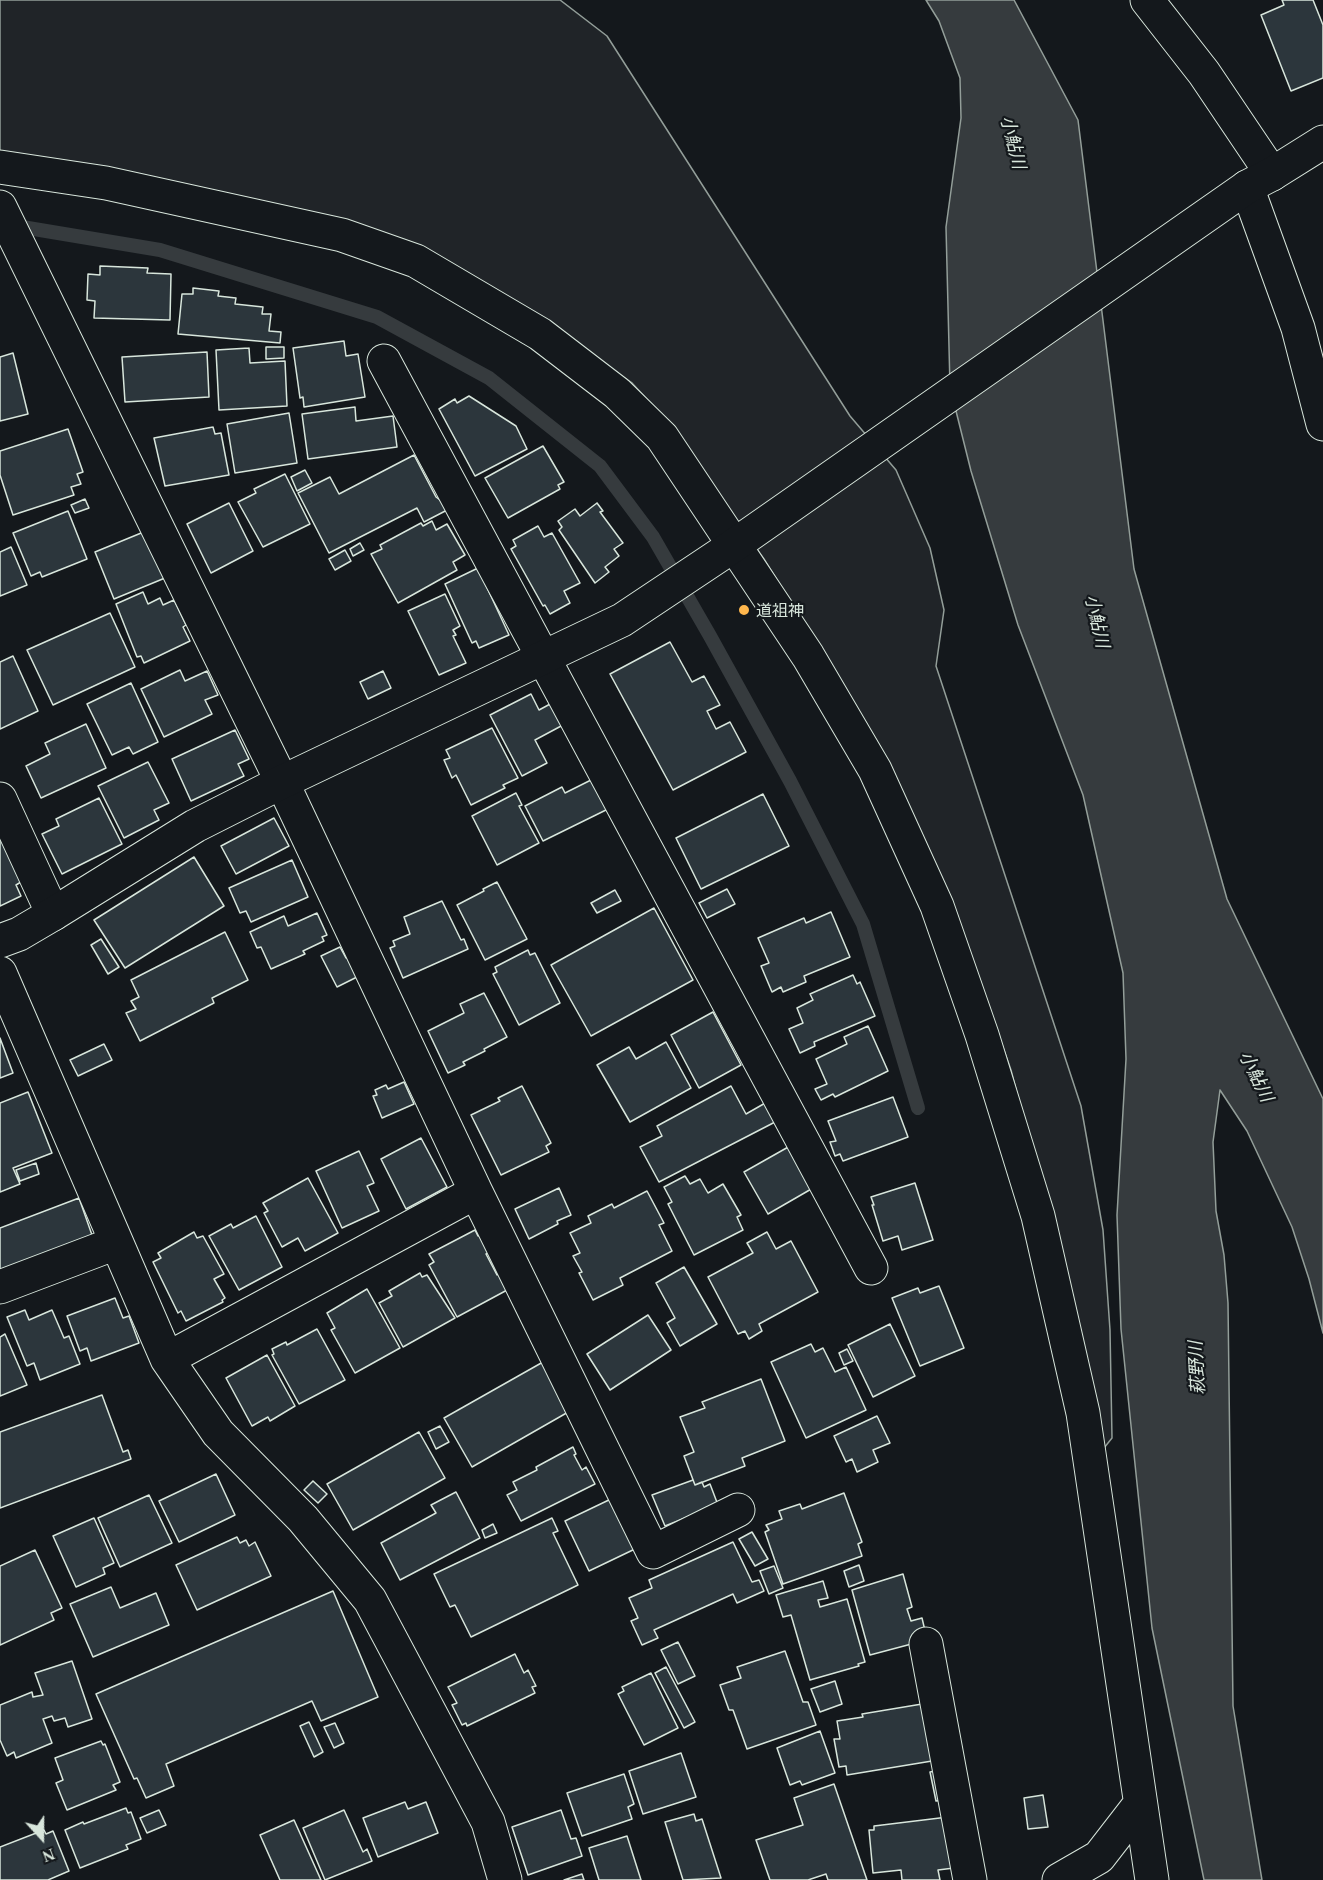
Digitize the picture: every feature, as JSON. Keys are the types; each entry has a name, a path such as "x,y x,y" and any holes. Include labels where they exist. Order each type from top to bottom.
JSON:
{"street":[{"path":"1147,0 1204,73 1259,181 1323,424"},
{"path":"0,941 19,934 53,914 195,826 282,782 622,620 733,546 1191,226 1323,142"},
{"path":"0,167 106,183 331,233 416,261 540,334 617,393 662,437 808,656 875,770 937,906 982,1035 1038,1215 1083,1413 1152,1880"},
{"path":"0,207 282,782 476,1192 653,1552 738,1510"},
{"path":"384,361 871,1268"},
{"path":"0,799 53,914"},
{"path":"0,973 167,1359 218,1433 303,1519 370,1600 488,1822 505,1880"},
{"path":"167,1359 476,1192"},
{"path":"0,1287 116,1243"},
{"path":"927,1644 970,1880"},
{"path":"1059,1880 1099,1857 1140,1804"}],"shaded area":[{"path":"0,0 560,0 607,36 850,416 896,470 930,548 944,610 936,666 1081,1106 1103,1230 1110,1330 1112,1438 1104,1448 1078,1328 1011,1070 957,917 881,748 764,559 664,418 632,383 440,259 0,152"}],"water":[{"path":"926,0 1014,0 1078,120 1134,569 1227,899 1323,1099 1323,1333 1292,1227 1247,1131 1220,1090 1213,1142 1216,1211 1224,1255 1228,1303 1233,1706 1262,1880 1204,1880 1152,1628 1121,1329 1117,1215 1126,1059 1123,973 1083,795 1018,625 971,471 950,387 946,227 961,118 960,78 939,21"}],"building":[{"path":"1282,0 1313,0 1323,25 1323,78 1291,91 1261,15 1284,5"},
{"path":"100,266 148,268 147,273 171,274 170,320 94,318 95,301 87,300 88,274 100,275"},
{"path":"193,288 219,291 218,296 236,298 235,304 263,307 262,314 271,314 269,331 281,332 280,343 178,334 182,294 193,294"},
{"path":"344,341 346,356 358,354 365,397 304,407 303,397 300,398 293,348"},
{"path":"266,347 284,347 284,358 266,359"},
{"path":"249,348 250,363 285,361 287,406 219,410 216,350"},
{"path":"207,352 209,397 125,402 122,357"},
{"path":"13,353 28,414 0,421 0,357"},
{"path":"469,396 516,426 527,449 475,476 439,409 455,399 457,403"},
{"path":"355,407 356,421 393,416 397,447 308,459 302,414"},
{"path":"289,413 297,463 235,473 227,424"},
{"path":"213,427 215,434 221,433 229,475 165,486 154,438"},
{"path":"68,429 83,472 77,474 81,484 71,487 74,495 13,515 0,475 0,451"},
{"path":"543,446 564,482 558,485 560,489 508,518 485,478"},
{"path":"414,455 436,497 451,508 424,522 417,508 329,553 298,493 330,477 339,494"},
{"path":"305,470 312,483 297,491 291,477"},
{"path":"285,474 310,524 263,547 238,502 256,493 254,489"},
{"path":"85,499 89,508 75,513 71,505"},
{"path":"229,503 253,551 211,573 187,524"},
{"path":"597,503 603,511 600,512 623,543 614,549 619,556 605,567 609,572 595,583 559,530 562,527 558,521 575,509 580,516"},
{"path":"68,511 87,559 42,577 40,572 31,576 13,533"},
{"path":"432,521 436,530 447,524 465,555 453,562 457,570 398,603 371,554 382,549 380,545 421,523 423,526"},
{"path":"538,526 544,537 552,533 580,583 564,591 570,603 550,614 545,605 543,606 511,549 516,546 513,540"},
{"path":"146,531 165,578 114,599 95,552"},
{"path":"360,543 364,550 353,556 350,549"},
{"path":"11,547 27,585 0,596 0,552"},
{"path":"345,550 351,561 335,570 329,559"},
{"path":"478,568 509,635 479,648 476,641 472,643 445,584"},
{"path":"143,592 148,604 160,598 163,605 174,600 186,625 183,627 190,641 144,663 141,656 137,657 116,604"},
{"path":"445,594 460,626 453,630 456,635 453,636 466,663 439,675 408,611"},
{"path":"110,613 135,667 53,705 27,650"},
{"path":"670,642 692,682 704,676 720,705 707,711 716,729 730,722 746,752 673,790 610,674"},
{"path":"13,656 38,711 0,729 0,662"},
{"path":"180,670 185,681 207,671 218,695 205,700 212,714 164,737 141,689"},
{"path":"383,671 391,688 368,699 360,682"},
{"path":"131,683 158,742 133,754 129,747 112,755 87,704"},
{"path":"531,694 539,710 552,703 563,725 535,740 547,763 522,776 490,715"},
{"path":"86,724 106,768 41,798 26,766 50,754 45,743"},
{"path":"492,728 518,778 503,785 505,788 471,805 456,775 452,778 444,760 450,758 446,750"},
{"path":"235,730 249,759 238,764 244,776 191,801 172,759"},
{"path":"148,762 169,803 154,810 159,820 124,838 98,786"},
{"path":"593,779 608,809 543,841 525,806 562,787 565,793"},
{"path":"516,793 522,805 519,806 539,843 497,865 472,816"},
{"path":"763,794 789,846 701,889 676,838"},
{"path":"99,798 122,844 62,874 42,834 59,826 56,819"},
{"path":"274,818 289,846 236,874 221,846"},
{"path":"0,837 21,882 16,885 21,896 0,906"},
{"path":"194,857 224,906 125,968 94,920"},
{"path":"292,860 308,897 251,922 246,911 240,913 229,888"},
{"path":"497,882 527,939 485,960 457,905"},
{"path":"727,889 735,904 707,918 699,903"},
{"path":"615,890 621,901 597,913 591,903"},
{"path":"442,901 461,940 464,939 468,949 403,978 390,948 395,946 393,941 410,934 404,917"},
{"path":"654,908 693,980 591,1036 551,965"},
{"path":"831,912 850,957 804,976 806,982 783,992 781,987 772,992 761,966 769,963 758,938 804,918 806,923"},
{"path":"317,913 327,935 322,937 324,941 303,951 305,954 271,969 261,947 257,948 250,932 284,916 288,926"},
{"path":"225,932 248,980 212,998 214,1003 140,1041 126,1013 136,1009 131,1001 139,997 131,980"},
{"path":"101,939 119,967 108,974 91,945"},
{"path":"340,947 346,958 349,957 359,976 337,987 321,956"},
{"path":"528,950 530,955 535,953 560,1003 519,1025 493,974 497,972 495,967"},
{"path":"853,975 857,984 860,982 875,1016 814,1042 815,1046 800,1053 789,1029 803,1023 797,1008 813,1000 810,994"},
{"path":"484,993 507,1037 463,1062 465,1065 448,1073 428,1031 464,1013 460,1004"},
{"path":"713,1012 741,1065 699,1088 671,1035"},
{"path":"868,1026 888,1071 835,1097 833,1094 821,1100 815,1089 827,1084 816,1059 847,1044 844,1037"},
{"path":"0,1038 13,1073 0,1078"},
{"path":"666,1042 691,1088 630,1122 597,1065 629,1047 636,1059"},
{"path":"104,1044 112,1060 78,1076 70,1060"},
{"path":"404,1082 414,1104 382,1118 373,1096 377,1095 375,1090 386,1085 388,1089"},
{"path":"522,1086 551,1143 546,1146 549,1152 501,1175 471,1115 500,1101 498,1098"},
{"path":"731,1086 746,1114 767,1102 777,1121 659,1182 640,1147 662,1136 657,1126"},
{"path":"28,1092 52,1153 13,1168 20,1184 0,1192 0,1103"},
{"path":"893,1097 908,1137 843,1161 840,1154 835,1156 830,1142 836,1141 828,1121"},
{"path":"421,1138 447,1187 406,1209 381,1159"},
{"path":"790,1146 813,1188 768,1214 744,1172"},
{"path":"359,1151 374,1183 367,1186 379,1211 342,1228 316,1171"},
{"path":"36,1163 39,1174 20,1181 16,1170"},
{"path":"685,1176 690,1184 700,1179 708,1193 723,1184 741,1215 737,1217 743,1230 694,1255 668,1204 672,1202 664,1187"},
{"path":"308,1178 338,1233 305,1251 298,1238 282,1247 264,1213 268,1211 263,1203"},
{"path":"915,1183 933,1240 902,1250 898,1236 883,1241 871,1197"},
{"path":"559,1188 571,1215 529,1239 515,1209"},
{"path":"647,1191 664,1223 659,1225 672,1251 620,1278 623,1285 593,1300 573,1256 580,1253 570,1233 591,1223 588,1216 612,1204 614,1208"},
{"path":"79,1198 92,1235 0,1271 0,1228"},
{"path":"256,1216 282,1267 239,1290 209,1236 231,1224 233,1228"},
{"path":"475,1230 478,1236 482,1235 491,1252 486,1254 497,1275 500,1273 509,1289 457,1317 429,1265 434,1262 429,1254"},
{"path":"194,1232 197,1238 203,1236 224,1274 214,1279 225,1298 223,1302 186,1321 181,1311 178,1313 153,1262 161,1258 158,1253"},
{"path":"767,1232 776,1249 791,1241 818,1292 759,1324 762,1331 749,1339 745,1331 738,1334 708,1277 753,1253 747,1243"},
{"path":"684,1267 717,1324 680,1346 667,1323 675,1318 656,1283"},
{"path":"420,1273 422,1277 427,1275 455,1318 403,1347 379,1303 392,1296 389,1291"},
{"path":"939,1286 964,1348 920,1366 892,1298 918,1288 920,1293"},
{"path":"367,1289 400,1348 355,1373 331,1330 335,1328 327,1313"},
{"path":"115,1298 123,1318 129,1316 139,1343 91,1361 87,1348 80,1351 67,1316"},
{"path":"25,1310 29,1320 52,1310 64,1338 69,1336 80,1364 40,1380 34,1363 27,1366 7,1317"},
{"path":"648,1315 671,1350 610,1390 587,1354"},
{"path":"890,1324 915,1376 873,1397 848,1345"},
{"path":"317,1329 345,1380 299,1404 272,1355 274,1354 272,1349 286,1342 287,1345"},
{"path":"5,1334 27,1385 0,1396 0,1337"},
{"path":"811,1344 815,1352 823,1348 835,1372 846,1367 866,1410 806,1438 771,1362"},
{"path":"847,1349 853,1361 844,1365 839,1353"},
{"path":"267,1355 295,1406 270,1421 268,1417 252,1426 226,1378"},
{"path":"543,1362 570,1411 472,1467 444,1418"},
{"path":"761,1379 785,1441 742,1458 745,1466 695,1485 684,1456 694,1452 680,1417 705,1408 702,1402"},
{"path":"102,1395 123,1452 128,1450 131,1459 0,1508 0,1432"},
{"path":"877,1416 890,1443 873,1450 878,1462 857,1472 852,1459 846,1462 834,1436"},
{"path":"440,1426 449,1442 436,1449 428,1432"},
{"path":"419,1432 445,1478 353,1530 327,1484"},
{"path":"573,1447 576,1454 574,1455 582,1470 586,1467 595,1484 521,1521 507,1495 517,1490 513,1482"},
{"path":"216,1474 235,1515 179,1542 159,1501"},
{"path":"693,1480 695,1485 702,1482 704,1487 710,1484 718,1505 665,1526 652,1495"},
{"path":"313,1481 327,1494 318,1503 304,1490"},
{"path":"456,1492 480,1538 400,1580 381,1543 436,1513 431,1505"},
{"path":"844,1493 862,1542 858,1544 862,1556 783,1584 765,1532 769,1530 766,1525 782,1519 779,1511 800,1504 802,1509"},
{"path":"149,1495 172,1543 120,1567 98,1518"},
{"path":"613,1498 637,1548 589,1571 565,1521"},
{"path":"94,1518 114,1563 103,1568 105,1574 76,1587 53,1536"},
{"path":"552,1518 558,1531 553,1533 578,1585 471,1637 455,1605 450,1607 434,1574"},
{"path":"493,1524 497,1533 485,1538 482,1530"},
{"path":"752,1532 768,1559 755,1566 739,1539"},
{"path":"237,1537 240,1543 246,1540 249,1546 255,1542 271,1576 197,1610 176,1565"},
{"path":"733,1542 752,1582 759,1580 764,1591 737,1603 733,1594 654,1630 658,1638 642,1645 631,1621 638,1618 629,1598 652,1588 649,1580"},
{"path":"35,1550 62,1608 51,1613 54,1620 0,1645 0,1566"},
{"path":"859,1565 864,1581 849,1587 844,1571"},
{"path":"774,1566 783,1588 769,1594 760,1571"},
{"path":"903,1574 912,1607 907,1609 911,1621 922,1618 926,1635 919,1642 870,1655 852,1590"},
{"path":"823,1581 828,1598 818,1600 820,1607 847,1599 865,1662 858,1664 859,1666 810,1680 791,1615 783,1617 776,1595"},
{"path":"111,1587 120,1608 156,1593 169,1625 93,1657 70,1604"},
{"path":"333,1591 378,1697 321,1721 312,1701 166,1764 174,1786 146,1798 137,1778 134,1779 96,1694"},
{"path":"678,1642 695,1676 678,1684 661,1650"},
{"path":"785,1651 803,1702 808,1702 816,1725 747,1749 733,1710 729,1710 720,1685 741,1678 737,1667"},
{"path":"515,1654 524,1673 528,1670 536,1686 532,1687 535,1693 467,1726 466,1723 462,1725 452,1705 457,1703 448,1687"},
{"path":"72,1661 92,1719 68,1727 65,1718 54,1721 52,1716 43,1719 52,1743 16,1758 14,1752 7,1756 0,1740 0,1705 32,1692 33,1697 43,1695 35,1673"},
{"path":"666,1667 695,1722 684,1728 655,1673"},
{"path":"651,1673 678,1728 644,1745 618,1694 624,1691 622,1687"},
{"path":"835,1681 842,1704 820,1712 811,1689"},
{"path":"922,1704 932,1761 847,1775 846,1766 839,1767 834,1739 840,1739 837,1721 863,1717 862,1714"},
{"path":"309,1722 323,1752 314,1757 300,1726"},
{"path":"335,1723 344,1743 334,1748 324,1727"},
{"path":"820,1731 835,1773 802,1785 800,1781 790,1785 777,1748"},
{"path":"101,1741 103,1745 105,1744 120,1782 113,1785 116,1790 67,1810 56,1783 63,1780 55,1758"},
{"path":"681,1753 696,1797 643,1814 629,1771"},
{"path":"940,1770 945,1800 936,1801 930,1772"},
{"path":"624,1774 634,1804 628,1807 632,1819 582,1836 567,1793"},
{"path":"834,1784 867,1880 828,1880 826,1874 808,1880 770,1880 756,1840 803,1825 794,1798"},
{"path":"1043,1795 1048,1827 1028,1829 1024,1798"},
{"path":"405,1802 408,1809 426,1802 438,1833 378,1857 363,1818"},
{"path":"126,1808 128,1813 131,1812 141,1839 126,1845 128,1849 80,1868 65,1830"},
{"path":"159,1810 166,1825 147,1833 140,1818"},
{"path":"344,1810 363,1852 367,1849 372,1861 325,1880 303,1828"},
{"path":"561,1810 571,1839 576,1838 582,1856 528,1875 512,1827"},
{"path":"694,1814 696,1821 702,1819 721,1878 683,1880 665,1822"},
{"path":"948,1817 954,1868 938,1870 940,1880 902,1880 901,1870 873,1873 869,1830 874,1830 874,1826"},
{"path":"294,1820 321,1880 280,1880 260,1835"},
{"path":"44,1830 46,1834 53,1831 69,1871 48,1880 0,1880 0,1847"},
{"path":"627,1836 641,1880 599,1880 589,1848"},
{"path":"582,1874 584,1880 564,1880"}],"waterway":[{"path":"10,225 160,250 377,317 489,378 600,466 653,537 710,636 790,781 863,924 918,1108"}],"place":[{"name":"道祖神","path":"744,610"}],"water label":[{"name":"小鮎川","path":"1014,142"},
{"name":"小鮎川","path":"1098,621"},
{"name":"小鮎川","path":"1257,1076"},
{"name":"萩野川","path":"1196,1368"}]}
